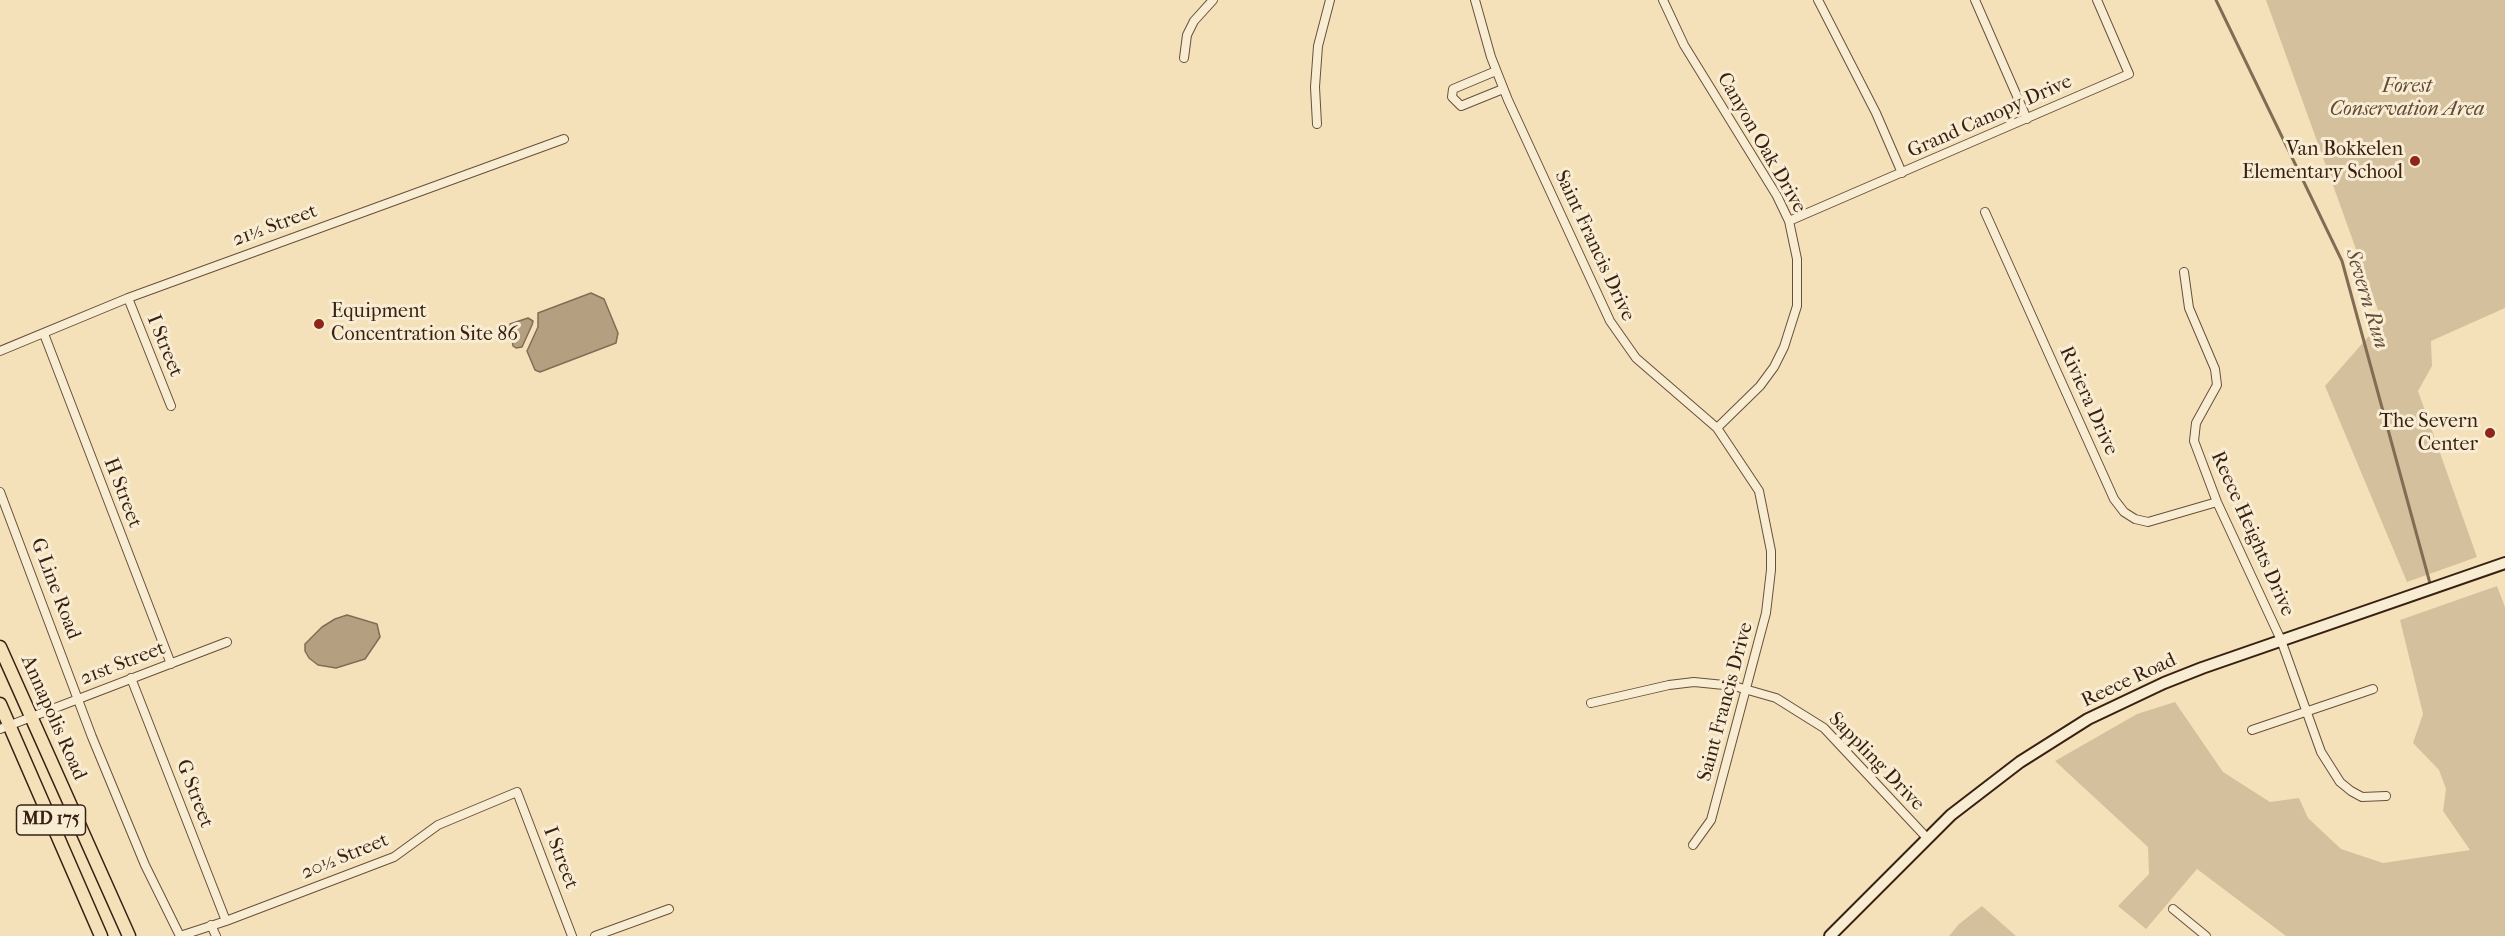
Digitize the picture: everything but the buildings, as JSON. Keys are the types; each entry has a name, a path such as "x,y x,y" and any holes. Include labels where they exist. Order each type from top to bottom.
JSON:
{"main road":[{"name":"Reece Road","path":"1830,936 1927,838 1990,784 2088,719 2164,683 2505,563"},
{"name":"Annapolis Road","path":"0,647 129,936"},
{"name":"MD 175","path":"0,704 5,727 101,936"}],"street":[{"path":"1184,58 1186,35 1194,21 1212,0"},
{"path":"1317,124 1315,87 1318,46 1330,0"},
{"name":"Saint Francis Drive","path":"1475,0 1503,89 1617,334 1636,358 1717,428 1758,491 1771,551 1766,613 1711,819 1693,845"},
{"name":"Canyon Oak Drive","path":"1663,0 1684,45 1777,196 1789,221 1797,259 1799,282 1797,306 1792,327 1774,367 1760,386 1717,428"},
{"path":"1818,0 1876,113 1902,173"},
{"path":"1975,0 2027,119"},
{"name":"Grand Canopy Drive","path":"1789,221 2129,74 2097,0"},
{"path":"1496,71 1453,89 1452,97 1461,106 1503,89"},
{"name":"21½ Street","path":"0,351 128,298 564,139"},
{"name":"Riviera Drive","path":"1985,212 2114,499 2124,513 2148,522 2217,502"},
{"name":"Reece Heights Drive","path":"2184,272 2189,308 2215,369 2217,385 2196,423 2194,441 2217,502 2281,640 2321,752 2340,782 2362,797 2386,796"},
{"name":"I Street","path":"128,298 171,406"},
{"name":"H Street","path":"44,334 171,664"},
{"name":"G Line Road","path":"0,492 79,698"},
{"name":"21st Street","path":"5,727 227,642"},
{"name":"G Street","path":"131,678 225,921"},
{"name":"Sappling Drive","path":"1591,703 1685,683 1714,683 1747,689 1776,698 1824,728 1927,838"},
{"path":"2252,730 2373,689"},
{"name":"Annapolis Road","path":"79,698 92,737 145,865 180,936"},
{"name":"I Street","path":"517,792 572,936"},
{"name":"20½ Street","path":"180,936 394,857 446,821 517,792"},
{"path":"595,936 669,909"},
{"path":"2173,909 2206,936"},
{"path":"212,925 216,936"}],"green space":[{"name":"Forest Conservation Area","path":"2266,0 2505,0 2505,308 2431,341 2432,366 2418,391 2477,557 2407,582 2325,386 2382,321"},
{"path":"2497,586 2505,607 2505,936 2286,936 2197,869 2146,929 2118,906 2149,874 2148,847 2055,761 2137,714 2175,702 2223,772 2270,802 2299,798 2308,818 2341,849 2383,863 2470,850 2443,811 2446,789 2439,770 2413,743 2423,714 2400,620"},
{"path":"1982,906 2016,936 1949,936 1959,924"}],"shaded area":[{"path":"591,293 604,299 618,333 616,343 540,372 535,370 527,351 538,327 538,313"},
{"path":"528,318 533,321 532,325 522,347 516,348 513,346 510,324"},
{"path":"347,615 377,624 380,637 365,659 336,668 318,665 309,658 305,651 305,644 322,627"}],"waterway":[{"name":"Severn Run","path":"2216,0 2342,261 2431,587"}],"place":[{"name":"Van Bokkelen Elementary School","path":"2415,161"},
{"name":"Equipment Concentration Site 86","path":"319,324"},
{"name":"The Severn Center","path":"2490,433"}]}
